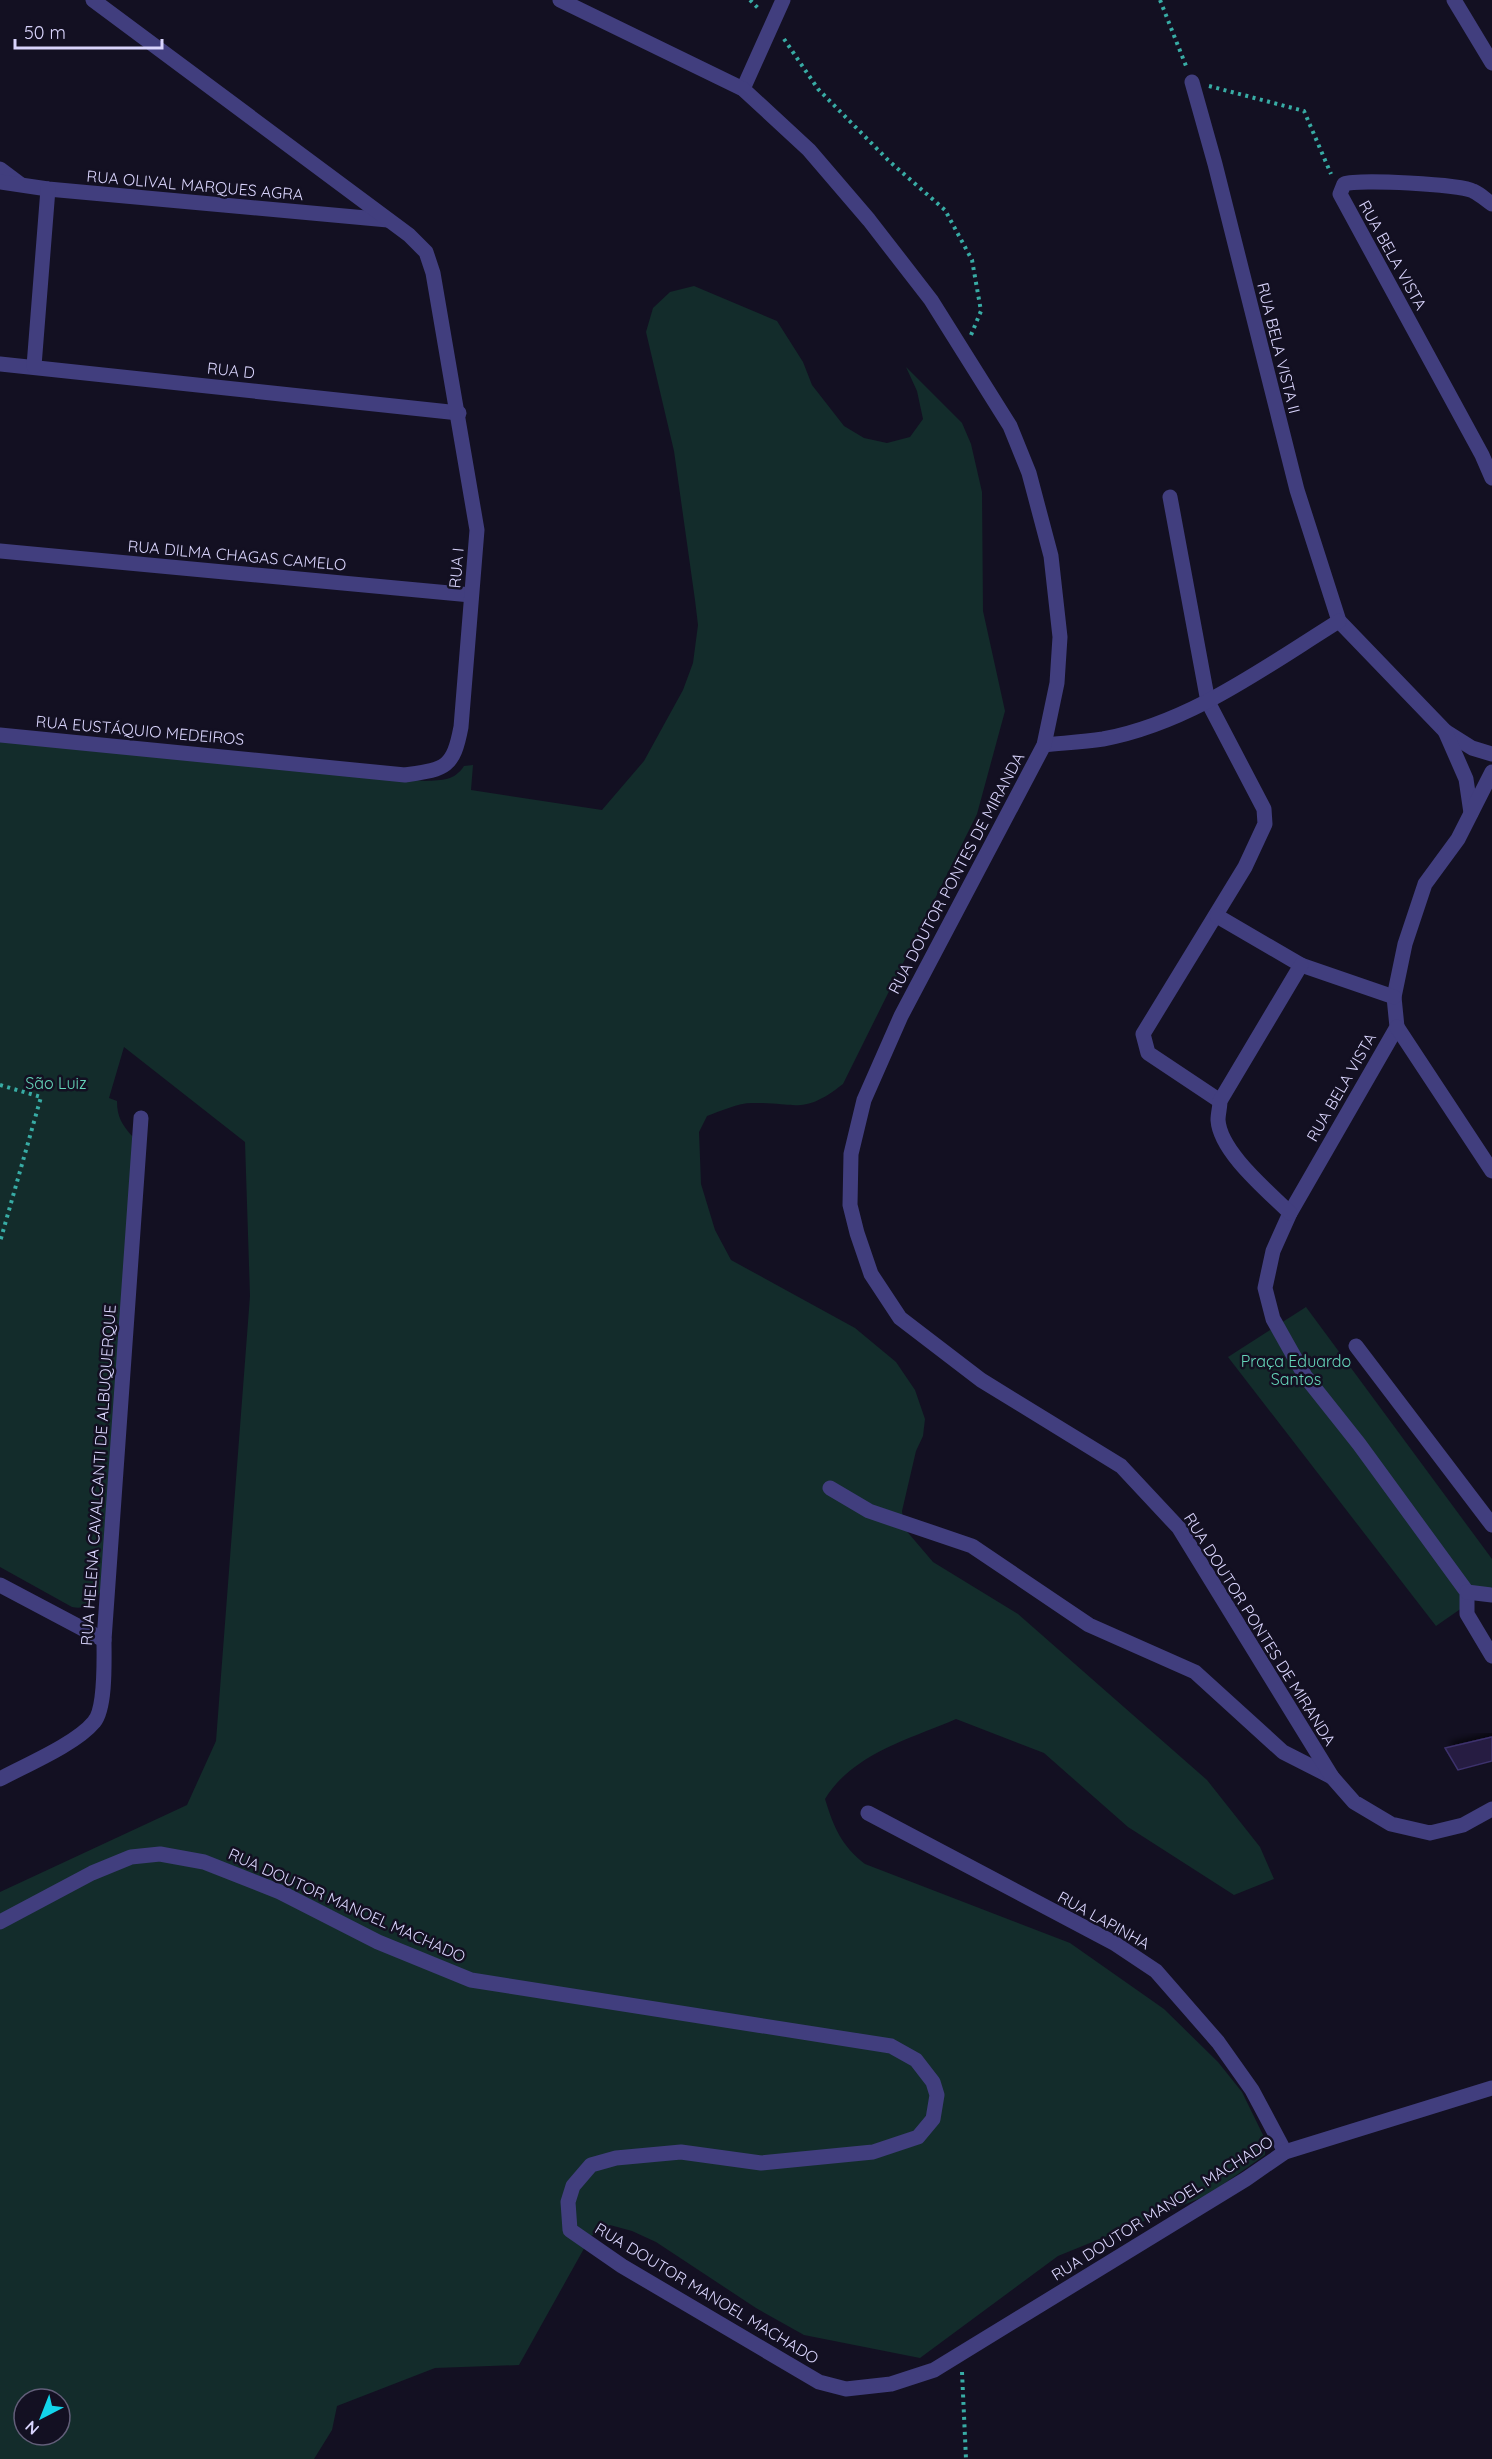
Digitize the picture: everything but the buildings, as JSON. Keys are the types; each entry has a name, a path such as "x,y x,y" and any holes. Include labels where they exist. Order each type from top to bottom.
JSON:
{"street":[{"name":"RUA I","path":"93,0 409,235 426,252 433,273 459,413 477,530 461,727 456,752 448,763 436,771 405,775 276,761"},
{"name":"RUA DOUTOR PONTES DE MIRANDA","path":"560,0 742,89 809,150 869,220 930,300 1010,426 1029,473 1051,556 1060,637 1057,683 1044,745 901,1016 864,1100 851,1154 850,1205 871,1274 900,1318 981,1380 1120,1466 1179,1528 1332,1777 1354,1802 1391,1824 1430,1833 1463,1826 1492,1809"},
{"path":"742,89 783,0"},
{"path":"1454,0 1492,63"},
{"name":"RUA BELA VISTA II","path":"1192,82 1215,164 1297,490 1339,621"},
{"path":"0,169 20,184"},
{"name":"RUA BELA VISTA","path":"1492,204 1472,190 1394,182 1354,180 1344,184 1340,194 1482,455 1492,478"},
{"name":"RUA OLIVAL MARQUES AGRA","path":"0,182 48,189 388,220"},
{"path":"34,366 48,189"},
{"name":"RUA D","path":"0,364 459,413"},
{"path":"1170,497 1208,702 1264,809 1265,824 1245,867 1217,916 1143,1034 1148,1053 1220,1101"},
{"name":"RUA DILMA CHAGAS CAMELO","path":"0,551 471,595"},
{"path":"1044,745 1103,739 1141,728 1208,702 1339,621 1445,731 1472,748 1492,754"},
{"path":"1445,731 1466,779 1471,814"},
{"name":"RUA EUSTÁQUIO MEDEIROS","path":"0,735 276,761"},
{"name":"RUA BELA VISTA","path":"1467,1592 1359,1444 1305,1376 1273,1319 1265,1288 1273,1251 1290,1213 1397,1027 1394,997 1405,944 1425,884 1458,839 1492,772"},
{"path":"1217,916 1301,965 1394,997"},
{"path":"1290,1213 1237,1159 1223,1138 1218,1121 1220,1101 1301,965"},
{"path":"1397,1027 1492,1171"},
{"name":"RUA HELENA CAVALCANTI DE ALBUQUERQUE","path":"0,1779 65,1746 96,1721 103,1694 104,1640 141,1118"},
{"path":"1356,1346 1492,1525"},
{"name":"RUA DOUTOR PONTES DE MIRANDA","path":"830,1488 868,1511 972,1546 1089,1625 1195,1672 1282,1752 1332,1777"},
{"path":"0,1585 104,1640"},
{"path":"1492,1595 1467,1592 1467,1614 1492,1656"},
{"name":"RUA LAPINHA","path":"868,1813 1114,1943 1156,1971 1218,2042 1252,2090 1284,2152"},
{"name":"RUA DOUTOR MANOEL MACHADO","path":"0,1922 92,1873 131,1857 160,1854 204,1862 280,1892 378,1942 471,1980 891,2046 916,2060 933,2082 937,2095 933,2119 918,2137 873,2152 761,2163 681,2152 616,2158 591,2165 573,2186 568,2202 570,2230 622,2266 819,2382 846,2389 891,2385 934,2370 1246,2179 1284,2152 1492,2088"}],"path":[{"path":"1160,0 1192,82 1304,111 1340,194"},
{"path":"773,22 818,89 889,161 945,210 972,260 981,311 964,352"},
{"path":"0,1085 41,1097 0,1242"},
{"path":"962,2353 966,2459"}],"green space":[{"name":"São Luiz","path":"694,286 777,321 803,362 812,385 844,426 864,438 887,443 910,437 923,419 917,391 906,367 962,423 971,444 982,492 983,611 1005,711 977,814 843,1084 808,1104 747,1103 707,1116 699,1132 701,1184 715,1230 731,1260 855,1328 896,1362 915,1390 925,1419 923,1436 916,1451 902,1511 904,1528 933,1562 1018,1614 1207,1780 1260,1847 1274,1879 1234,1895 1128,1827 1044,1753 956,1719 901,1741 866,1759 836,1783 825,1799 839,1835 850,1850 865,1864 1070,1943 1164,2009 1218,2062 1242,2092 1265,2139 1265,2155 1208,2195 1058,2256 920,2358 804,2335 756,2308 656,2242 632,2231 610,2225 591,2236 519,2365 435,2368 337,2406 332,2430 314,2459 0,2459 0,1892 187,1805 216,1741 250,1296 245,1142 124,1047 109,1098 117,1101 121,1120 133,1137 102,1588 91,1604 78,1608 72,1607 0,1567 0,741 425,781 448,779 456,775 464,766 473,765 471,790 602,810 644,761 683,690 693,663 698,625 674,451 646,332 653,308 670,292"},
{"name":"Praça Eduardo Santos","path":"1306,1307 1492,1559 1492,1587 1436,1626 1228,1357"}]}
